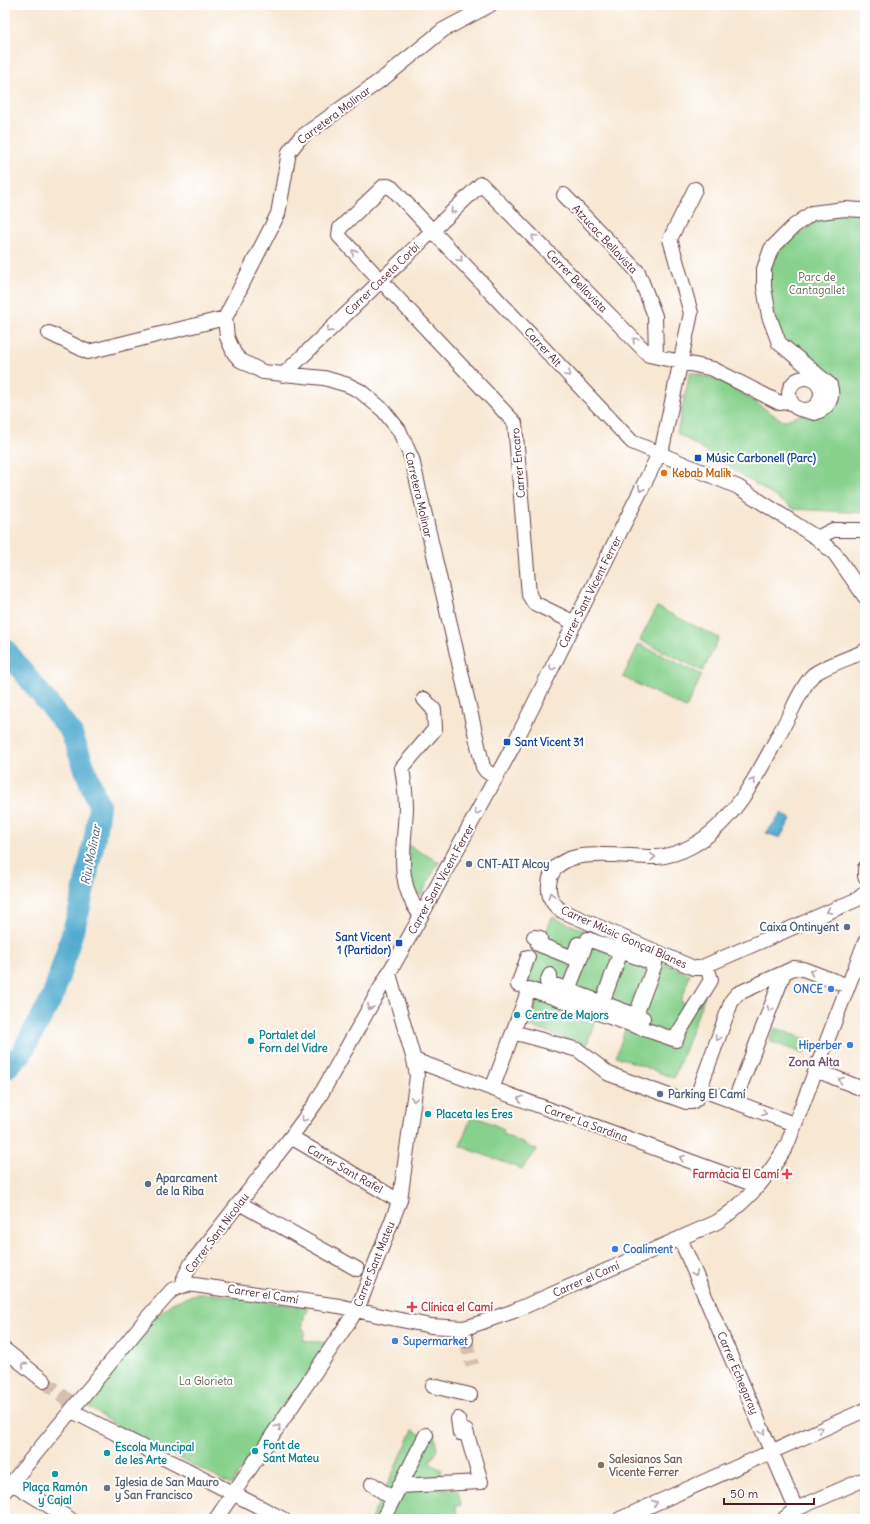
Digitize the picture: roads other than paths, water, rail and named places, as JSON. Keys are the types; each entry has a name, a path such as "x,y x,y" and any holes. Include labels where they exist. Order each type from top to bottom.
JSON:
{"street":[{"name":"Carretera Molinar","path":"490,5 443,30 385,77 300,138 289,152 278,214 225,318 227,338 234,353 240,360 263,372 335,380 360,391 383,410 399,430 412,459 483,766 486,771 496,778"},
{"name":"Carrer Caseta Corbí","path":"283,375 482,184"},
{"name":"Carrer Bellavista","path":"482,184 649,354 713,369 780,403 790,400"},
{"name":"Carrer Alt","path":"380,281 339,236 340,228 384,186 388,186 433,230 632,442 738,488 817,538 835,554 865,597"},
{"name":"Carrer Sant Vicent Ferrer","path":"389,974 496,778 663,444 691,313 670,239 695,189"},
{"name":"Atzucac Bellavista","path":"564,195 638,272 655,316 656,356"},
{"path":"804,410 814,407 820,399 820,389 814,380 803,377 793,382 788,392 790,400 795,406 804,410 815,413 826,407 832,397 830,385 779,342 769,316 764,287 764,269 771,249 794,226 812,213 845,209 862,210"},
{"name":"Carrer Encaro","path":"380,281 514,423 529,595 534,603 574,623"},
{"path":"49,333 88,352 225,318"},
{"path":"817,538 825,532 833,530 865,530"},
{"name":"Carrer Músic Gonçal Blanes","path":"865,651 812,676 746,792 724,819 692,846 676,853 659,857 592,855 576,857 564,861 556,867 551,875 550,896 554,904 562,911 694,968 707,966 865,896"},
{"path":"421,916 414,907 402,868 402,846 406,808 405,785 402,768 435,729 434,710 424,700"},
{"path":"865,868 865,876"},
{"path":"562,911 564,926"},
{"path":"534,937 540,938 538,944 574,958 582,935"},
{"path":"568,990 588,939 621,951 655,964 636,1015"},
{"name":"Carrer el Camí","path":"182,1285 194,1284 246,1291 356,1309 464,1334 480,1323 520,1308 708,1227 726,1217 747,1201 776,1163 787,1145 865,942"},
{"path":"602,1003 621,951"},
{"path":"518,985 528,957"},
{"path":"492,1089 530,989 676,1040 679,1032 711,980 707,966"},
{"path":"513,1032 578,1050 609,1074 686,1102 692,1102 696,1098 700,1089 732,1000 737,994 794,968 803,969 848,986"},
{"path":"734,1102 784,973"},
{"name":"Carrer Sant Mateu","path":"216,1519 356,1309 369,1282 400,1200 417,1076 414,1060 389,974"},
{"name":"Carrer Sant Nicolau","path":"9,1487 72,1406 147,1318 168,1294 182,1285 189,1268 239,1202 291,1138 317,1101 389,974"},
{"path":"550,975 548,982 679,1032"},
{"name":"Carrer La Sardina","path":"414,1060 758,1186"},
{"path":"816,1070 865,1090"},
{"path":"700,1089 794,1124"},
{"name":"Carrer Sant Rafel","path":"291,1138 400,1200"},
{"path":"239,1202 357,1269"},
{"name":"Carrer Echegaray","path":"680,1238 796,1509"},
{"path":"5,1350 44,1380"},
{"path":"433,1386 470,1395"},
{"path":"72,1406 106,1429 283,1519"},
{"path":"620,1519 865,1410"},
{"path":"387,1490 481,1482 466,1431 460,1433 458,1419"},
{"path":"383,1519 387,1490 426,1435"},
{"path":"784,1519 796,1509 865,1479"},
{"path":"9,1487 43,1503 70,1519"}],"water":[{"path":"782,813 791,819 780,838 766,833"}],"waterway":[{"name":"Riu Molinar","path":"5,649 71,732 99,806 95,837 79,911 53,996 21,1054 5,1069"}],"tunnel":[{"path":"466,1340 472,1365"},
{"path":"44,1381 69,1401"}],"place":[{"name":"Músic Carbonell (Parc)","path":"698,458"},
{"name":"Kebab Malik","path":"664,473"},
{"name":"Sant Vicent 31","path":"507,742"},
{"name":"CNT-AIT Alcoy","path":"469,864"},
{"name":"Caixa Ontinyent","path":"847,927"},
{"name":"Sant Vicent 1 (Partidor)","path":"399,943"},
{"name":"ONCE","path":"831,989"},
{"name":"Centre de Majors","path":"517,1015"},
{"name":"Portalet del Forn del Vidre","path":"251,1041"},
{"name":"Hiperber","path":"850,1045"},
{"name":"Parking El Camí","path":"660,1094"},
{"name":"Placeta les Eres","path":"428,1114"},
{"name":"Farmàcia El Camí","path":"787,1174"},
{"name":"Aparcament de la Riba","path":"148,1184"},
{"name":"Coaliment","path":"615,1249"},
{"name":"Clínica el Camí","path":"412,1307"},
{"name":"Supermarket","path":"395,1341"},
{"name":"Font de Sant Mateu","path":"255,1451"},
{"name":"Escola Muncipal de les Arte","path":"107,1453"},
{"name":"Salesianos San Vicente Ferrer","path":"601,1465"},
{"name":"Plaça Ramón y Cajal","path":"55,1474"},
{"name":"Iglesia de San Mauro y San Francisco","path":"107,1488"}],"district":[{"name":"Zona Alta","path":"814,1062"}],"park label":[{"name":"Parc de Cantagallet","path":"817,283"},
{"name":"La Glorieta","path":"206,1381"}]}
